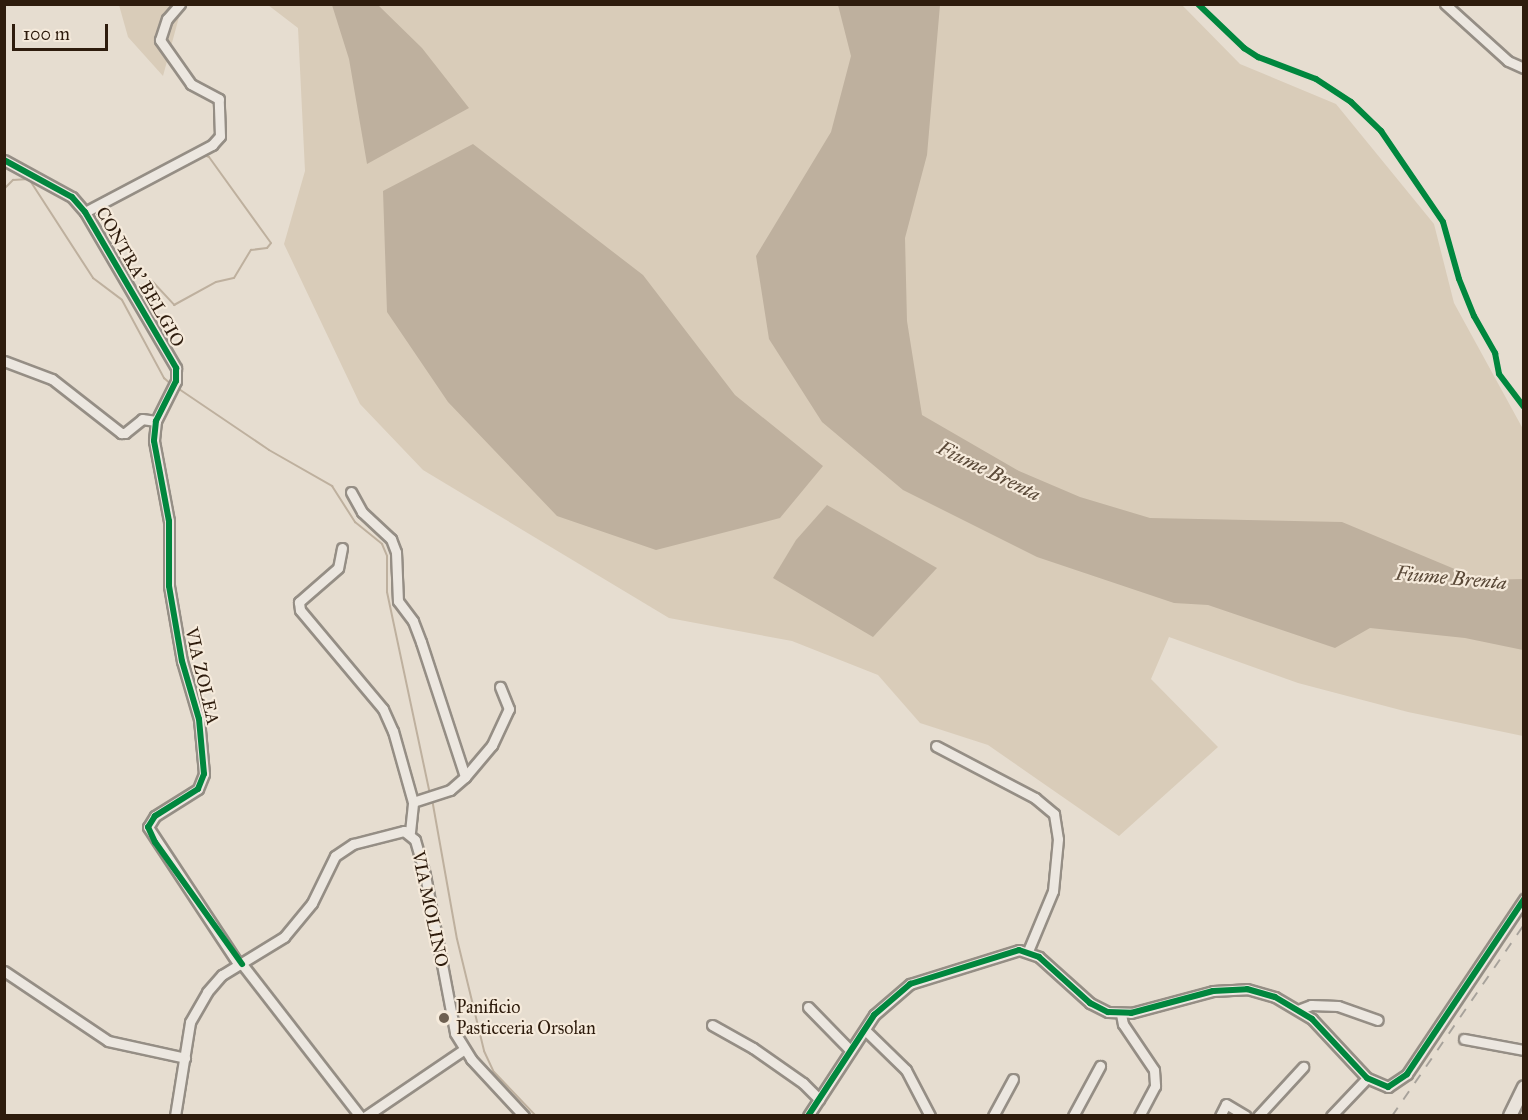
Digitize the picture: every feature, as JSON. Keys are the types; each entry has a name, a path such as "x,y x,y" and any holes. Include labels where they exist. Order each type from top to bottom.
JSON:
{"main road":[{"path":"1510,1116 1524,1087"}],"street":[{"name":"CONTRA' BELGIO","path":"85,213 213,145 220,136 219,99 191,84 160,40 167,19 180,4"},
{"path":"1445,4 1508,61 1524,68"},
{"name":"CONTRA' BELGIO","path":"4,160 72,197 85,213 176,368 174,386"},
{"path":"4,361 52,379 120,433 144,418 156,421"},
{"name":"VIA ZOLEA","path":"174,386 156,421 154,441 169,521 169,586 182,661 199,719 204,774 198,789 155,816 148,827 240,964"},
{"path":"351,492 362,512 391,539 396,552 398,601 413,621 421,642 465,777"},
{"path":"342,548 338,568 299,602 300,610 383,709 413,802 410,832"},
{"path":"413,802 450,790 465,777 492,745 506,717 507,697 500,687"},
{"path":"936,746 1035,798 1054,814 1058,839 1053,891 1028,951"},
{"name":"VIA MOLINO","path":"175,1116 196,1007 222,975 284,937 320,890 335,856 353,844 410,832 429,891 455,1033 463,1050 524,1116"},
{"path":"808,1116 874,1015 910,984 1007,952 1028,951 1090,1003 1121,1014 1195,994 1247,989 1275,997 1298,1010 1319,1026 1367,1078 1388,1087 1399,1082 1524,899"},
{"path":"240,964 360,1116"},
{"path":"4,971 108,1041 185,1058"},
{"path":"1298,1010 1311,1005 1338,1006 1378,1020"},
{"path":"808,1007 850,1050"},
{"path":"1121,1014 1123,1024 1154,1070 1155,1086 1140,1116"},
{"path":"712,1025 753,1048 803,1083 819,1099"},
{"path":"865,1030 906,1070 930,1116"},
{"path":"1464,1039 1524,1050"},
{"path":"366,1116 463,1050"},
{"path":"1072,1116 1100,1066"},
{"path":"1258,1116 1303,1067"},
{"path":"1331,1116 1367,1078"},
{"path":"993,1116 1013,1080"},
{"path":"1220,1116 1226,1104 1246,1116"}],"shaded area":[{"path":"119,5 188,5 182,6 163,76 128,37"},
{"path":"268,5 1182,5 1240,64 1336,104 1434,224 1454,303 1523,429 1523,736 1408,712 1298,683 1169,637 1151,679 1218,747 1119,836 988,745 920,723 878,675 792,641 669,618 423,470 360,404 284,244 305,171 298,28"}],"water":[{"path":"332,5 378,5 422,48 469,108 367,164 349,59"},
{"name":"Fiume Brenta","path":"838,5 940,5 927,155 905,238 907,321 922,415 1019,471 1080,497 1150,518 1342,522 1481,580 1523,579 1523,650 1465,638 1370,628 1335,648 1208,605 1174,603 1037,557 903,490 822,422 769,339 756,256 831,132 851,56"},
{"path":"473,144 643,275 735,395 823,466 780,518 656,550 557,516 448,402 387,312 383,191"},
{"path":"827,505 937,568 873,637 773,578 796,540"}],"waterway":[{"path":"135,288 152,281 174,305 216,282 234,278 251,250 267,248 271,243 209,157 204,155"},
{"path":"4,189 13,180 29,179 93,278 122,300 164,378 171,384"},
{"path":"176,387 269,450 332,486 355,522 382,544 387,556 387,592 430,794"},
{"path":"432,799 457,939 484,1051 494,1072 536,1116"}],"railway":[{"path":"1392,1116 1524,925"}],"cycle path":[{"path":"1198,4 1244,48 1258,57 1316,79 1351,102 1381,131 1443,222 1459,279 1474,316 1495,353 1499,374 1524,407"},
{"path":"4,160 72,197 85,212 176,368 176,381 156,421 154,441 169,521 169,586 182,661 199,719 204,774 198,789 155,816 148,827 155,842 242,964"},
{"path":"808,1116 874,1015 910,984 1019,950 1039,957 1090,1003 1108,1012 1131,1013 1213,991 1247,989 1275,997 1312,1019 1367,1078 1388,1087 1407,1074 1524,899"}],"place":[{"name":"Panificio Pasticceria Orsolan","path":"444,1018"}]}
